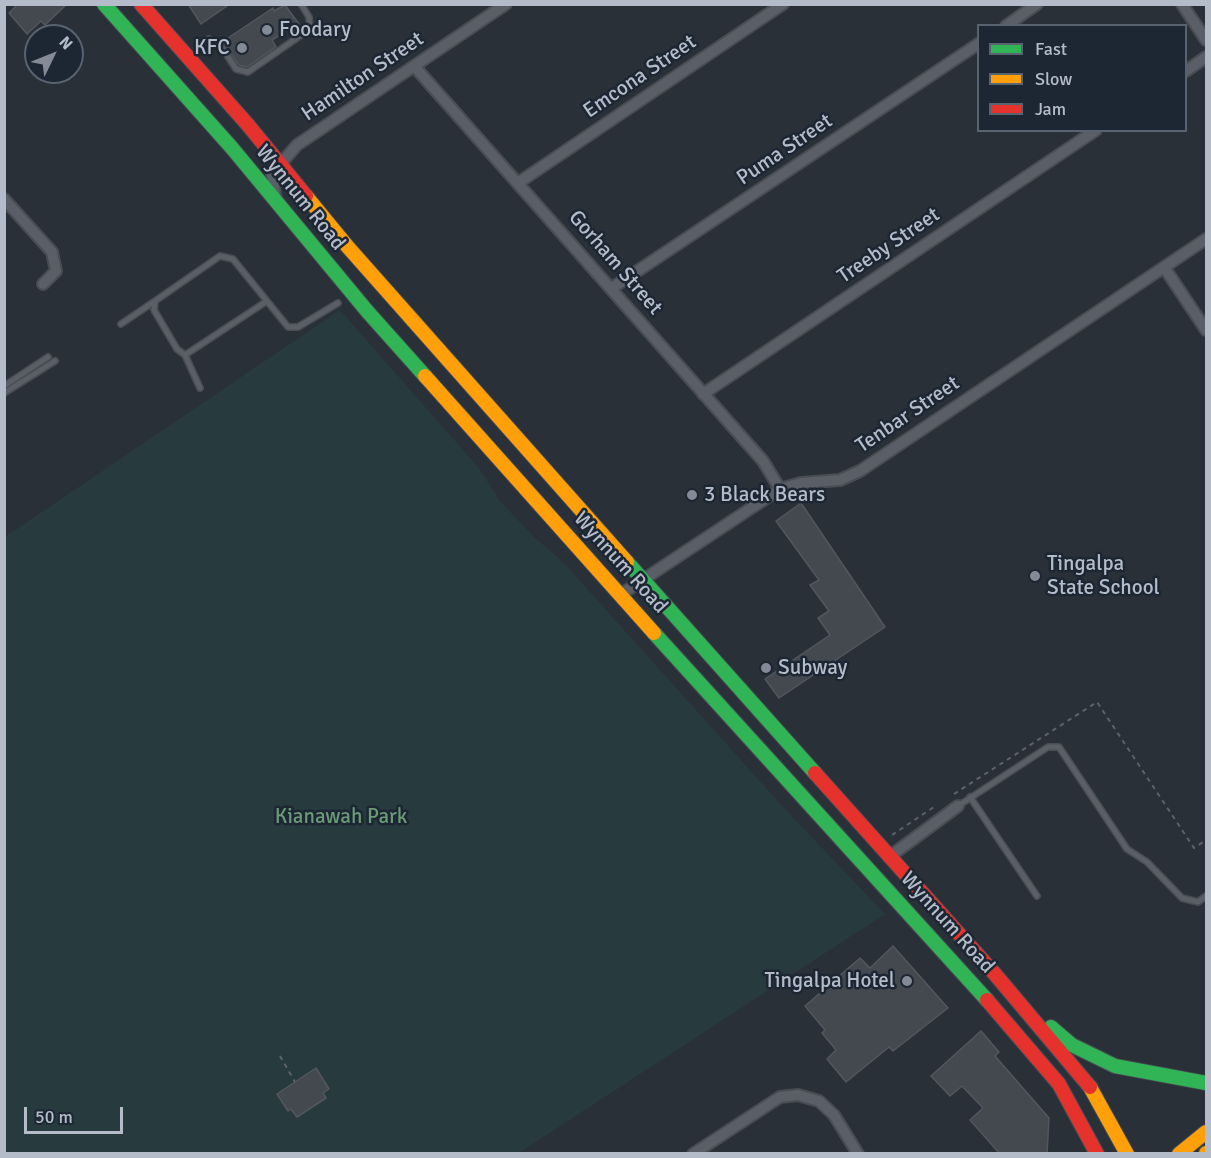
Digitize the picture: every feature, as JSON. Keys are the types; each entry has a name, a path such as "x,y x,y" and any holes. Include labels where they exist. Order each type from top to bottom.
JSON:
{"main road":[{"name":"Wynnum Road","path":"104,4 276,201 334,273 620,595 1034,1053 1059,1084 1097,1154"},
{"name":"Wynnum Road","path":"141,4 280,162 347,246 444,357 994,973 1092,1089 1127,1154"},
{"path":"438,389 447,381 444,357"},
{"path":"994,973 1028,1002 1063,1039 1082,1051 1133,1071 1206,1083"},
{"path":"1179,1154 1206,1132"}],"street":[{"name":"Hamilton Street","path":"280,162 305,139 506,4"},
{"name":"Emcona Street","path":"518,183 783,4"},
{"path":"1009,24 1037,4"},
{"path":"1182,4 1206,40"},
{"name":"Puma Street","path":"612,288 977,45"},
{"path":"1187,70 1206,57"},
{"name":"Gorham Street","path":"414,66 763,461 780,489"},
{"name":"Treeby Street","path":"703,394 1093,132"},
{"path":"276,201 272,174 280,162"},
{"path":"4,199 52,252 56,271 43,284"},
{"name":"Tenbar Street","path":"620,595 780,489 801,483 840,480 860,471 1206,239"},
{"path":"1164,267 1206,330"},
{"path":"889,857 954,801"},
{"path":"693,1154 780,1097 798,1095 819,1101 834,1115 858,1154"}],"lane":[{"path":"209,39 224,49 236,69 248,72 307,31 310,20 301,4"},
{"path":"121,324 220,256 233,259 288,327 298,327 338,303"},
{"path":"155,301 154,310 177,349 185,356 200,388"},
{"path":"185,356 267,301"},
{"path":"4,386 48,357"},
{"path":"4,393 55,361"},
{"path":"954,801 970,797 1048,747 1059,747 1127,849 1147,862 1182,898 1198,902 1206,897"},
{"path":"970,797 1037,896"}],"path":[{"path":"954,801 1097,702 1194,849 1206,840"},
{"path":"892,835 940,803"},
{"path":"280,1056 295,1082"}],"green space":[{"name":"Kianawah Park","path":"340,310 479,468 500,501 534,537 564,563 784,808 885,914 519,1153 5,1153 5,537"}],"building":[{"path":"18,4 67,4 46,24 41,21 38,24 24,24 24,30 9,13"},
{"path":"188,4 230,4 201,24"},
{"path":"285,5 302,28 291,28 272,40 276,47 247,67 239,65 222,42 273,8 274,11"},
{"path":"801,503 885,627 779,698 765,679 830,635 818,618 829,611 810,585 819,580 776,521"},
{"path":"893,946 948,1008 893,1051 889,1047 846,1082 827,1059 836,1050 822,1033 825,1030 805,1006 860,958 870,968"},
{"path":"981,1031 999,1052 995,1056 1049,1118 1047,1154 1000,1154 970,1120 983,1108 962,1086 950,1096 931,1076"},
{"path":"316,1068 329,1089 323,1093 326,1098 297,1117 291,1109 288,1111 277,1094"}],"traffic: fast":[{"path":"104,4 232,148 367,311 425,376"},
{"path":"627,562 815,773"},
{"path":"654,633 987,1000"},
{"path":"1051,1027 1072,1045 1115,1066 1206,1083"}],"traffic: slow":[{"path":"306,196 347,246 627,562"},
{"path":"425,376 654,633"},
{"path":"1090,1087 1127,1154"},
{"path":"1179,1154 1206,1132"}],"traffic: jam":[{"path":"141,4 248,125 306,196"},
{"path":"815,773 994,973 1090,1087"},
{"path":"987,1000 1059,1084 1097,1154"}],"place":[{"name":"Foodary","path":"267,30"},
{"name":"KFC","path":"242,48"},
{"name":"3 Black Bears","path":"692,495"},
{"name":"Tingalpa State School","path":"1035,576"},
{"name":"Subway","path":"766,668"},
{"name":"Tingalpa Hotel","path":"907,981"}]}
